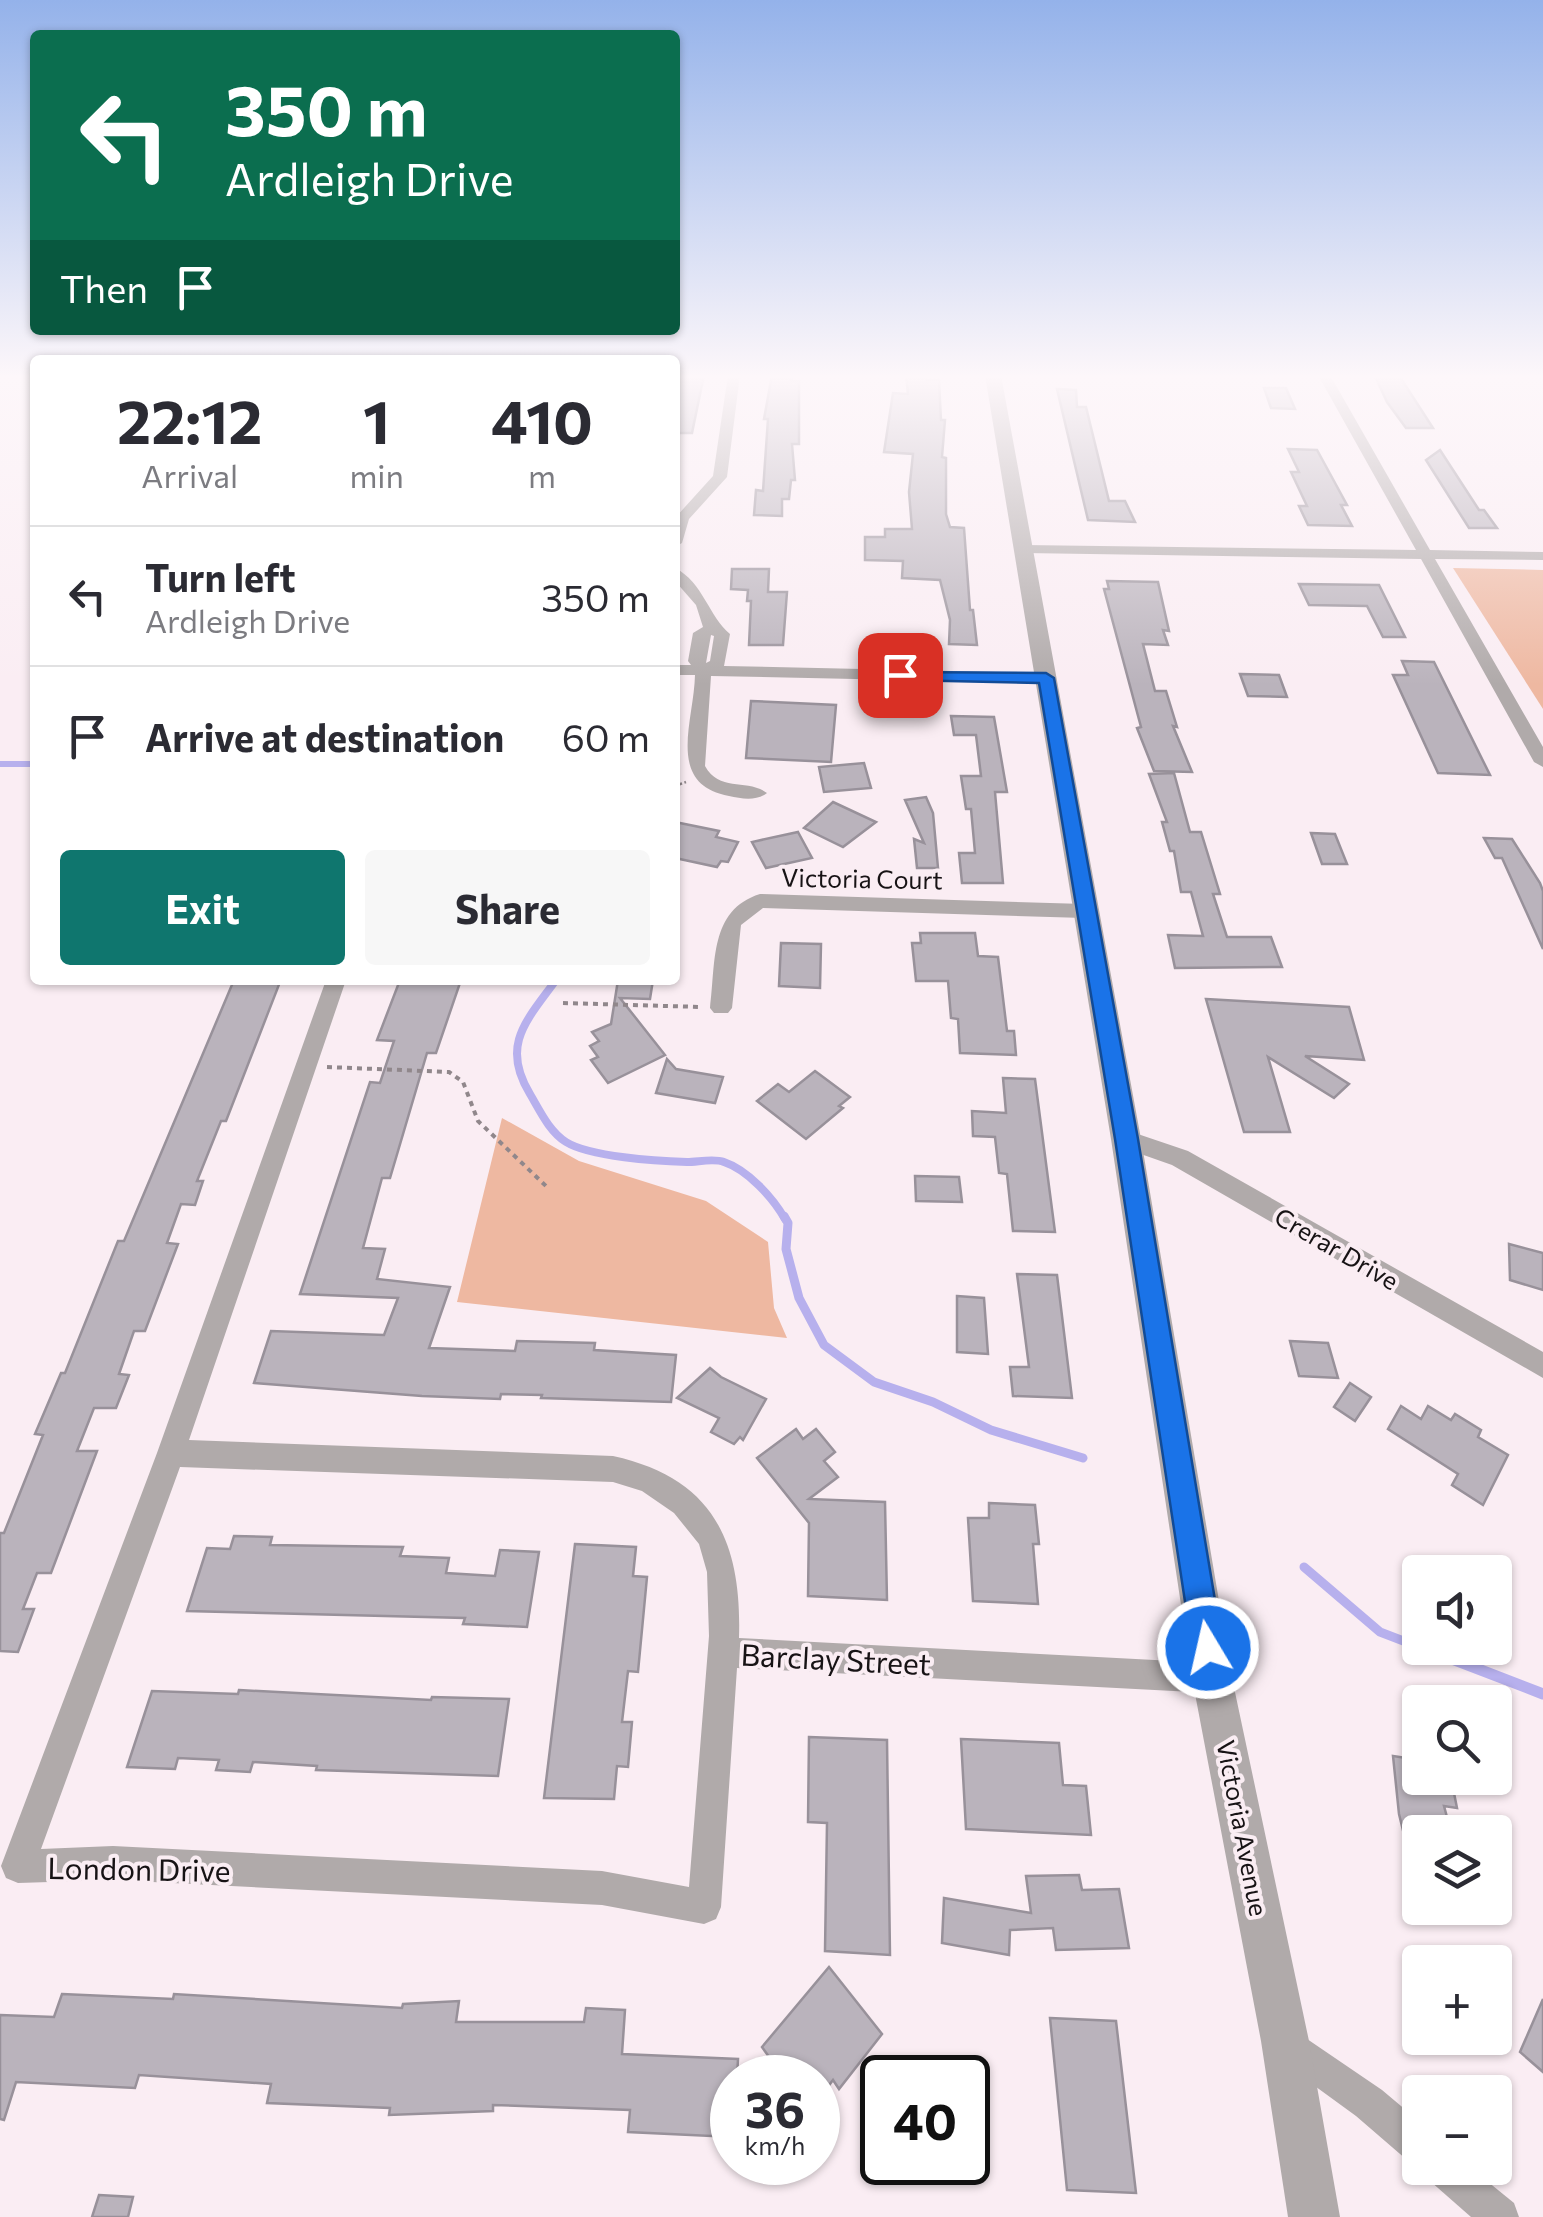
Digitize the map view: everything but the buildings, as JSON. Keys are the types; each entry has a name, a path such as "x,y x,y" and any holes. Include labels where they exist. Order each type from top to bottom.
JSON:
{"street":[{"path":"680,525 682,518 719,478"},
{"name":"Victoria Avenue","path":"1011,478 1126,1139 1212,1678 1285,2042 1314,2217"},
{"path":"1383,478 1543,762"},
{"path":"1024,549 1543,556"},
{"path":"680,578 703,605 711,619 711,629 722,634 718,663 703,671"},
{"path":"680,670 1046,678"},
{"path":"703,671 696,766 699,776 728,791 758,793"},
{"name":"Victoria Court","path":"721,1008 732,924 738,914 760,901 1084,911"},
{"name":"London Drive","path":"334,985 172,1453 18,1866 114,1863 602,1888 704,1907 722,1652"},
{"name":"Crerar Drive","path":"1126,1139 1180,1158 1543,1366"},
{"name":"Barclay Street","path":"172,1453 632,1472 689,1505 708,1534 722,1571 722,1652 1212,1678"},
{"path":"1285,2042 1402,2132"},
{"path":"1463,2185 1500,2217"}],"path":[{"path":"563,1002 721,1008"},
{"path":"308,1068 394,1067 448,1072 464,1082 478,1121 547,1186"}],"shaded area":[{"path":"1453,568 1543,570 1543,709"},
{"path":"502,1118 579,1161 706,1201 768,1242 774,1308 787,1338 457,1302"}],"waterway":[{"path":"0,764 30,764"},
{"path":"552,985 527,1021 517,1047 517,1061 521,1077 555,1132 577,1147 607,1155 724,1162 759,1186 785,1219"},
{"path":"784,1216 788,1223 786,1249 799,1298 824,1345 874,1382 933,1402 991,1430 1083,1458"},
{"path":"1304,1567 1380,1632 1402,1640"},
{"path":"1468,1665 1543,1694"}],"route":[{"path":"900,675 1046,678 1208,1648"}]}
